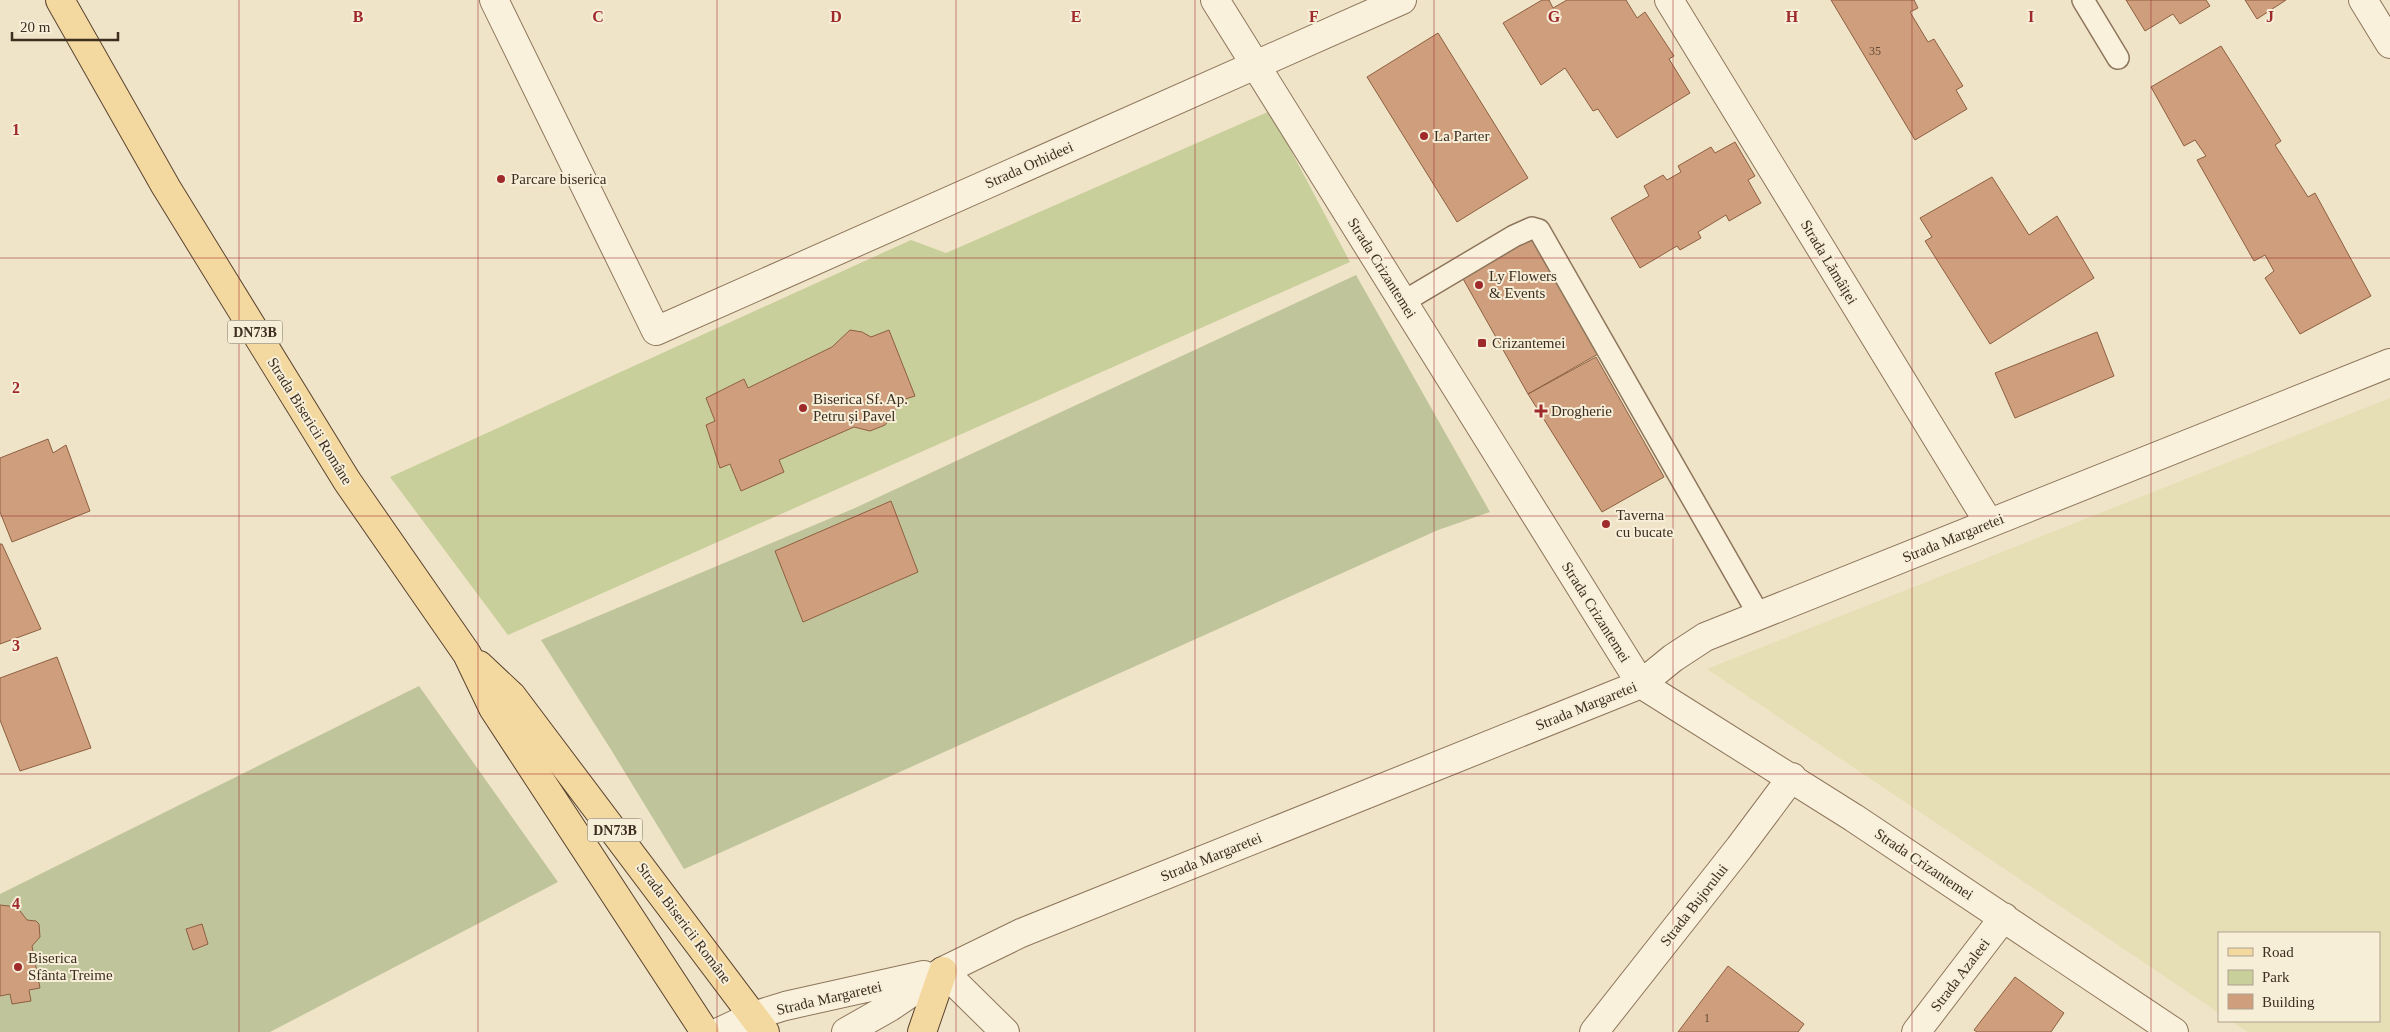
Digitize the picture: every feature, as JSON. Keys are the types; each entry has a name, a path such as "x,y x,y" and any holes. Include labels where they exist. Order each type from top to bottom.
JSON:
{"main road":[{"name":"Strada Bisericii Române","path":"60,0 166,187 347,481 467,654 493,708 705,1032"},
{"name":"Strada Bisericii Române","path":"467,654 512,696 759,1024"},
{"path":"922,1032 943,970"}],"street":[{"name":"Strada Orhideei","path":"494,0 656,331 1402,0"},
{"name":"Strada Crizantemei","path":"1215,0 1641,684 1792,777 2174,1032"},
{"name":"Strada Lămâiței","path":"1669,0 1989,523"},
{"path":"2363,0 2390,44"},
{"name":"Strada Margaretei","path":"846,1032 890,1007 943,970 1021,933 1641,684 1673,658 1705,637 2390,363"},
{"name":"Strada Bujorului","path":"1594,1032 1739,848 1792,777"},
{"name":"Strada Azaleei","path":"1916,1032 2004,917"},
{"name":"Strada Margaretei","path":"719,1032 759,1024 804,1002 864,990 943,970"},
{"path":"943,970 1005,1032"}],"lane":[{"path":"2082,0 2118,58"},
{"path":"1403,302 1514,236 1532,228 1539,230 1759,615"}],"shaded area":[{"path":"2390,398 2390,1032 2248,1032 2233,1022 2380,1022 2380,932 2218,932 2218,1012 1707,669"}],"green space":[{"path":"1270,111 1350,262 508,635 390,477 911,240 946,253"},
{"path":"1356,275 1490,512 1438,530 684,869 541,640 855,508"},
{"path":"419,686 558,882 270,1032 0,1032 0,894"}],"building":[{"path":"1542,0 1549,0 1553,8 1567,0 1626,0 1637,18 1645,12 1674,56 1669,59 1690,93 1617,138 1598,109 1593,111 1565,68 1541,85 1503,23"},
{"path":"1831,0 1914,0 1918,8 1910,12 1928,42 1934,39 1963,86 1956,90 1967,109 1915,140"},
{"path":"2126,0 2206,0 2210,6 2180,24 2173,14 2145,31"},
{"path":"2245,0 2286,0 2257,19"},
{"path":"1438,33 1528,178 1457,222 1367,77"},
{"path":"2221,46 2281,141 2275,145 2308,197 2315,193 2371,296 2300,334 2265,278 2274,271 2265,255 2254,261 2197,160 2206,156 2195,140 2184,146 2151,87"},
{"path":"1735,142 1755,176 1748,180 1761,203 1729,221 1726,215 1698,232 1701,238 1680,250 1677,246 1640,268 1611,218 1649,196 1644,186 1663,175 1667,180 1681,172 1678,166 1711,147 1715,153"},
{"path":"1992,177 2029,235 2057,216 2094,278 1990,344 1925,241 1932,237 1920,218"},
{"path":"1530,236 1598,354 1528,394 1462,277"},
{"name":"Biserica Sf. Ap. Petru și Pavel","path":"850,330 862,332 871,337 889,330 915,396 899,401 894,414 885,425 870,431 854,427 779,460 784,472 741,491 730,464 720,468 706,425 715,421 706,398 744,379 748,388 832,347"},
{"path":"2097,332 2114,376 2015,418 1995,373"},
{"path":"1596,357 1664,477 1602,512 1528,394"},
{"path":"48,439 53,453 66,445 90,511 12,542 0,512 0,458"},
{"path":"891,501 918,572 803,622 775,551"},
{"path":"0,544 2,544 41,629 0,644"},
{"path":"57,657 91,748 20,771 0,720 0,678"},
{"name":"Biserica Sfânta Treime","path":"0,905 17,907 27,920 36,921 39,924 40,937 32,946 40,988 29,990 31,1001 12,1004 10,994 0,996"},
{"path":"202,924 208,944 193,950 186,929"},
{"path":"1728,966 1804,1024 1798,1032 1678,1032"},
{"path":"2015,977 2064,1013 2051,1032 1977,1032 1974,1030"}],"place":[{"name":"La Parter","path":"1424,136"},
{"name":"Parcare biserica","path":"501,179"},
{"name":"Ly Flowers & Events","path":"1479,285"},
{"name":"Crizantemei","path":"1482,343"},
{"name":"Biserica Sf. Ap. Petru și Pavel","path":"803,408"},
{"name":"Drogherie","path":"1541,411"},
{"name":"Taverna cu bucate","path":"1606,524"},
{"name":"Biserica Sfânta Treime","path":"18,967"}]}
